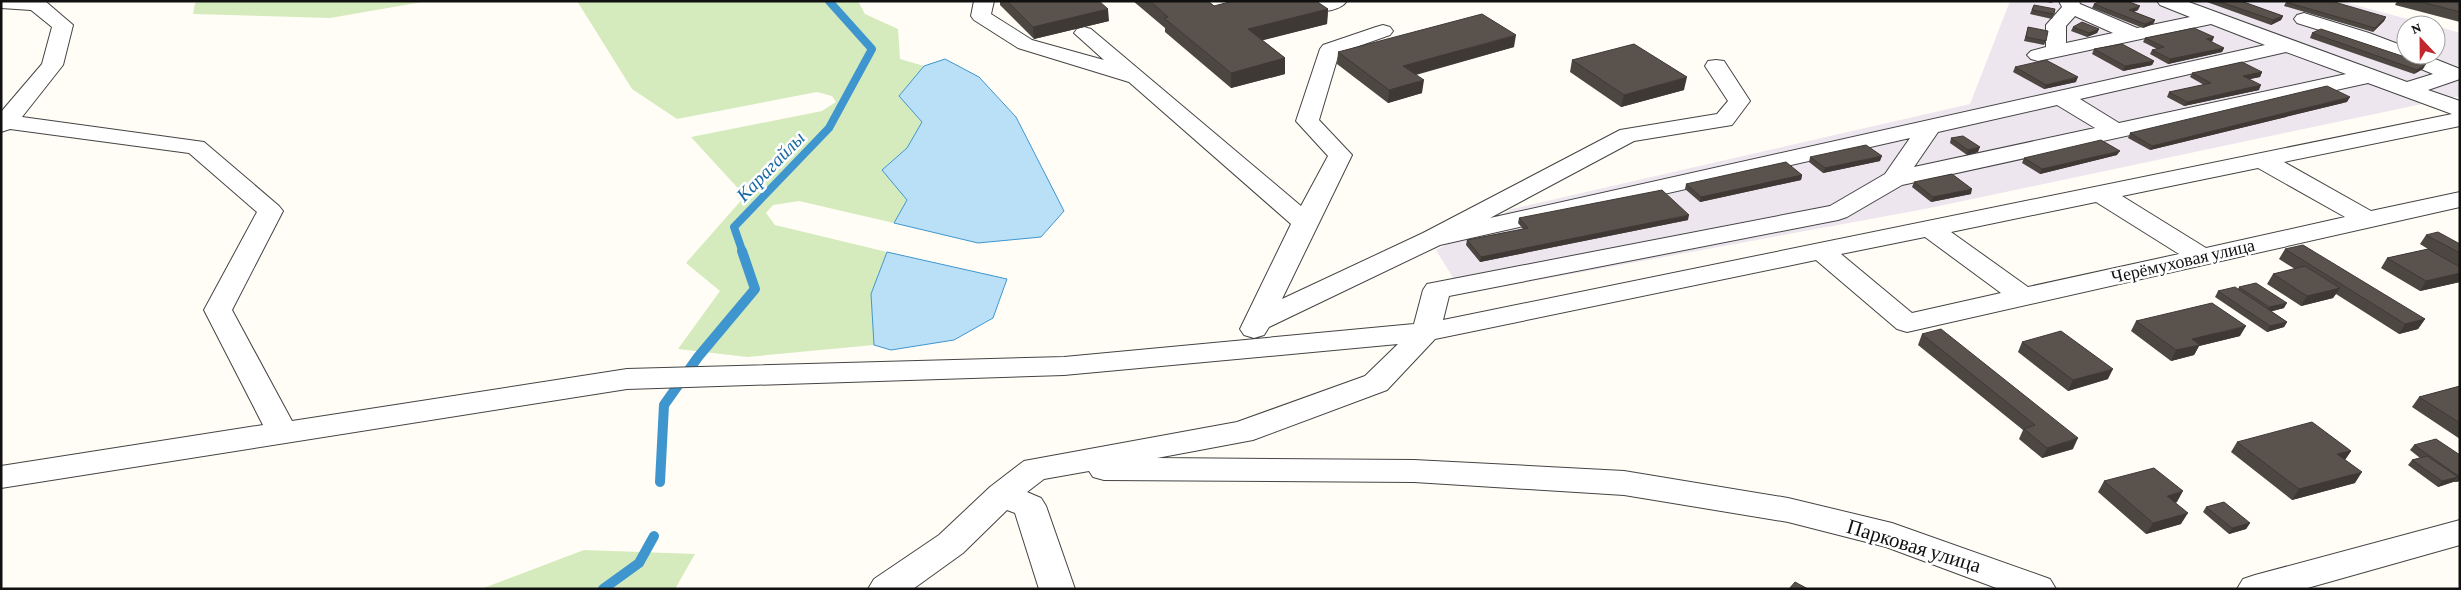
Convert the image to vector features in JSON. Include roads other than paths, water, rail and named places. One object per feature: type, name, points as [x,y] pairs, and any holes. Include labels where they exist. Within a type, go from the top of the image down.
[{"type":"street","points":[[984,1],[981,16],[1025,44],[1136,77]]},
{"type":"street","points":[[2167,1],[2460,109]]},
{"type":"street","points":[[1,2],[36,4],[63,25],[52,65],[3,124]]},
{"type":"street","points":[[2134,34],[2070,4],[2056,26],[2047,53],[2212,18]]},
{"type":"street","points":[[2304,19],[2362,37],[2453,74],[2406,90]]},
{"type":"street","points":[[1245,349],[1305,223],[1340,155],[1307,121],[1330,49],[1383,31]]},
{"type":"street","points":[[1084,33],[1305,223]]},
{"type":"street","points":[[1432,239],[2287,46]]},
{"type":"street","points":[[1257,322],[1432,239],[1628,136],[1724,120],[1739,101],[1716,66]]},
{"type":"street","points":[[886,589],[951,544],[1002,495],[1035,469],[1242,432],[1376,382],[1426,332],[1437,290],[1838,212],[1894,179],[2369,76]]},
{"type":"street","points":[[2060,97],[2115,131]]},
{"type":"street","points":[[1,477],[627,379],[1064,366],[1426,332],[2460,119]]},
{"type":"street","points":[[3,124],[196,147],[270,211],[218,310],[283,433]]},
{"type":"street","points":[[1894,179],[1930,126]]},
{"type":"street","points":[[2260,159],[2368,220]]},
{"type":"street","points":[[2099,193],[2202,257]]},
{"type":"street","name":"Черёмуховая улица","points":[[1820,250],[1907,323],[2460,199]]},
{"type":"street","points":[[1929,228],[2024,297]]},
{"type":"street","name":"Парковая улица","points":[[1035,469],[1414,470],[1624,483],[1788,510],[1892,536],[2038,589]]},
{"type":"street","points":[[1002,495],[1029,506],[1057,589]]},
{"type":"street","points":[[2256,589],[2460,532]]},
{"type":"water","points":[[945,59],[979,77],[1016,117],[1064,211],[1041,237],[978,243],[894,223],[907,200],[882,170],[907,148],[922,122],[899,96],[924,66]]},
{"type":"water","points":[[887,252],[1007,279],[993,318],[954,340],[891,350],[874,345],[871,294]]},
{"type":"waterway","name":"Карагайлы","points":[[743,253],[734,227],[829,128],[872,49],[829,1]]},
{"type":"waterway","name":"Карагайлы","points":[[660,482],[664,405],[698,357],[755,289],[742,251]]},
{"type":"waterway","name":"Карагайлы","points":[[603,589],[639,563],[654,536]]}]
